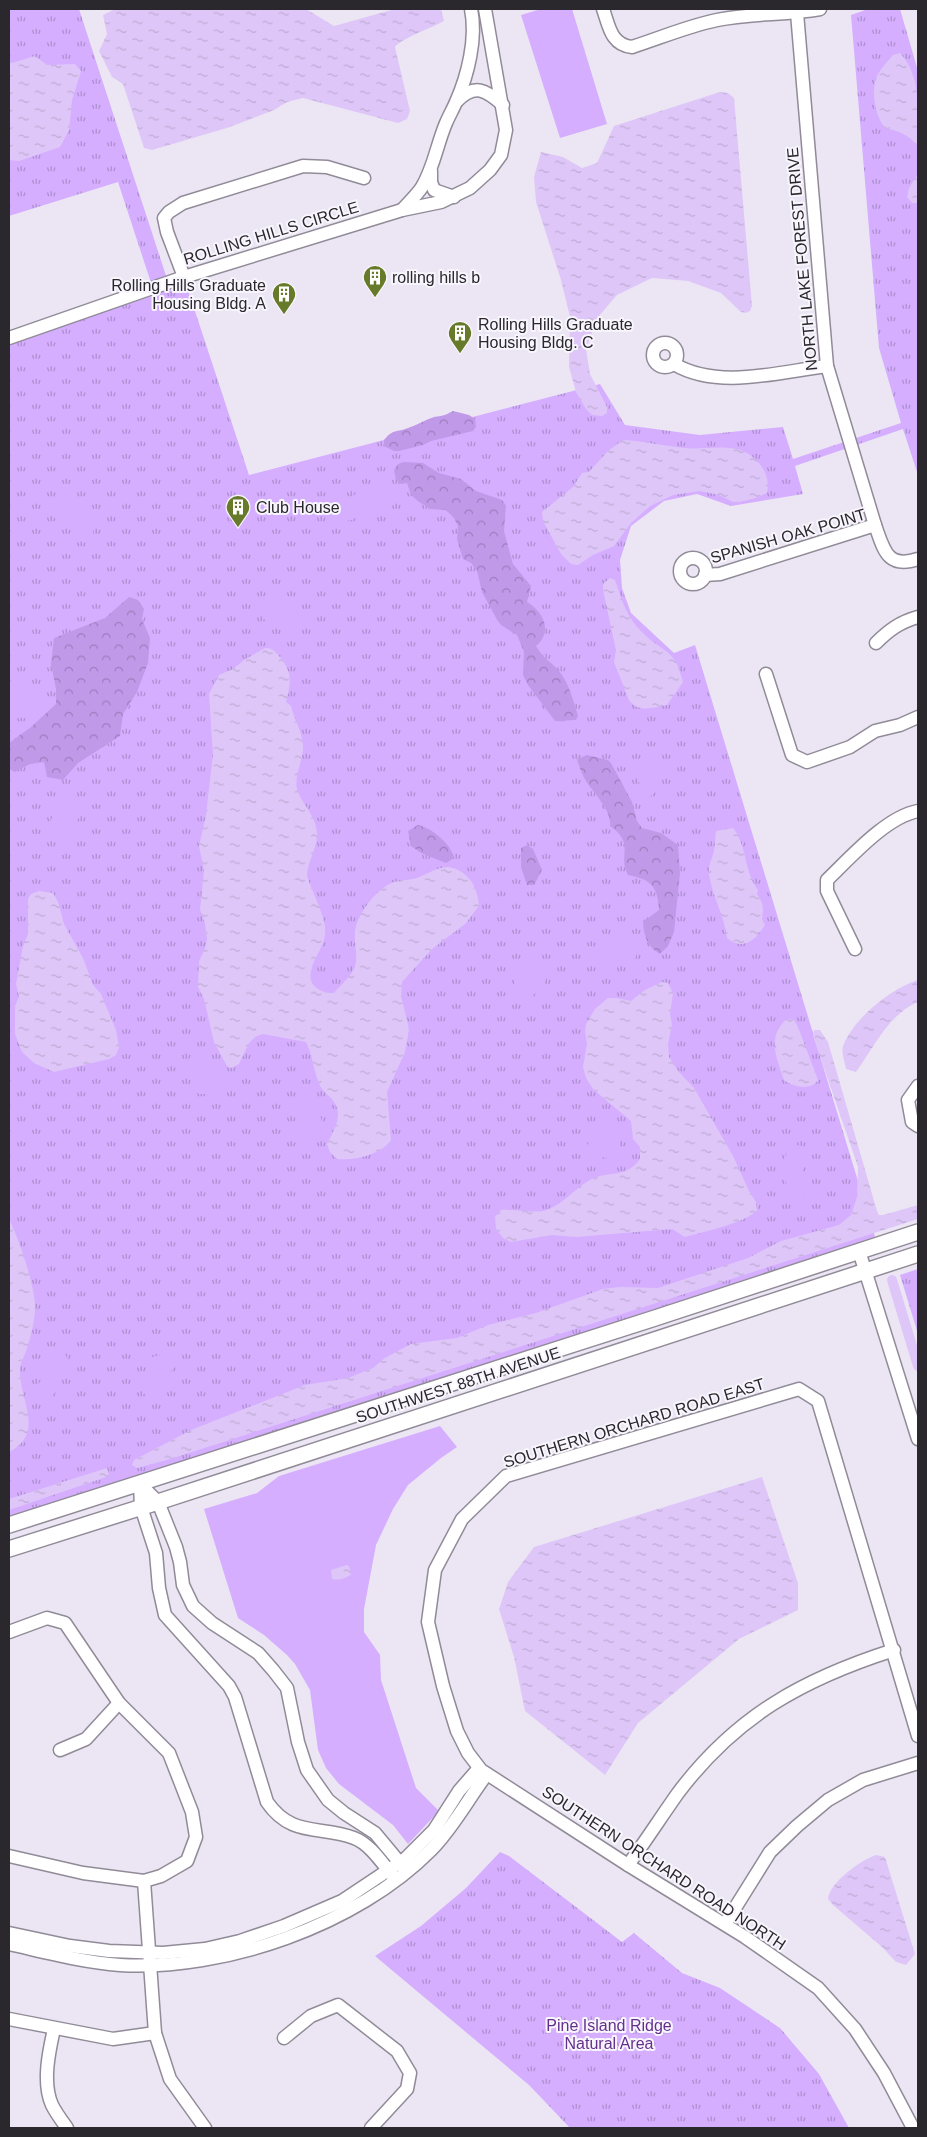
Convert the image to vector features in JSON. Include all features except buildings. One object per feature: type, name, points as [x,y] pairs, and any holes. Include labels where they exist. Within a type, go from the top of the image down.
[{"type":"main road","name":"SOUTHWEST 88TH AVENUE","points":[[9,1525],[918,1232]]},
{"type":"main road","name":"SOUTHWEST 88TH AVENUE","points":[[9,1549],[918,1254]]},
{"type":"street","points":[[402,210],[421,189],[431,171],[446,123],[457,101],[469,60],[472,34],[471,9]]},
{"type":"street","name":"ROLLING HILLS CIRCLE","points":[[9,338],[184,277],[402,210],[441,202],[470,188],[490,170],[502,155],[506,130],[503,105],[495,77],[485,9]]},
{"type":"street","points":[[603,9],[612,37],[622,46],[632,47],[715,20],[744,16],[797,13],[820,9]]},
{"type":"street","name":"NORTH LAKE FOREST DRIVE","points":[[797,13],[827,366],[875,525]]},
{"type":"street","points":[[457,101],[465,93],[474,90],[491,95],[503,105]]},
{"type":"street","points":[[184,277],[167,232],[164,218],[169,212],[183,203],[303,166],[328,167],[364,178]]},
{"type":"street","points":[[431,171],[431,182],[434,190],[454,197]]},
{"type":"street","points":[[674,364],[688,372],[730,378],[827,366]]},
{"type":"street","name":"SPANISH OAK POINT","points":[[705,575],[720,574],[875,525],[884,552],[894,561],[906,563],[918,559]]},
{"type":"street","points":[[876,643],[890,629],[904,621],[918,617]]},
{"type":"street","points":[[766,674],[792,756],[807,762],[850,747],[875,731],[918,717]]},
{"type":"street","points":[[855,948],[827,891],[827,880],[888,825],[908,813],[918,811]]},
{"type":"street","points":[[918,1086],[908,1100],[912,1122],[918,1126]]},
{"type":"street","points":[[860,1251],[918,1439]]},
{"type":"street","name":"SOUTHERN ORCHARD ROAD EAST","points":[[428,1622],[435,1570],[457,1528],[462,1520],[506,1476],[799,1389],[818,1401],[894,1650]]},
{"type":"street","points":[[140,1484],[158,1502],[176,1547],[183,1585],[193,1606],[212,1623],[258,1653],[273,1670],[287,1688],[298,1742],[307,1770],[328,1800],[375,1833],[403,1867]]},
{"type":"street","points":[[140,1484],[141,1507],[156,1554],[159,1588],[165,1615],[229,1686],[235,1697],[267,1802],[272,1810],[288,1823],[302,1828],[355,1838],[368,1847],[392,1875]]},
{"type":"street","points":[[9,1632],[47,1618],[65,1623],[118,1703],[168,1753],[192,1812],[196,1837],[188,1861],[161,1876],[144,1881],[83,1873],[9,1856]]},
{"type":"street","name":"SOUTHERN ORCHARD ROAD NORTH","points":[[428,1622],[443,1686],[457,1731],[468,1753],[483,1771],[628,1865],[725,1924],[810,1982],[824,1994],[855,2029],[884,2073],[914,2128]]},
{"type":"street","points":[[628,1865],[678,1793],[717,1748],[762,1710],[809,1682],[851,1664],[894,1650],[918,1736]]},
{"type":"street","points":[[60,1750],[86,1739],[118,1703]]},
{"type":"street","points":[[725,1924],[770,1852],[828,1800],[863,1780],[918,1763]]},
{"type":"street","points":[[9,1933],[70,1946],[148,1958],[198,1961],[246,1951],[282,1940],[351,1908],[403,1867],[431,1850],[447,1832],[483,1771]]},
{"type":"street","points":[[144,1881],[148,1958],[155,2033],[170,2080],[205,2128]]},
{"type":"street","points":[[9,1944],[84,1960],[121,1965],[148,1958]]},
{"type":"street","points":[[284,2038],[311,2016],[338,2005],[397,2051],[410,2073],[407,2089],[371,2128]]},
{"type":"street","points":[[9,2019],[112,2039],[155,2033]]},
{"type":"street","points":[[54,2029],[46,2060],[48,2081],[52,2104],[67,2128]]},
{"type":"green space","points":[[9,9],[79,9],[171,291],[188,290],[249,475],[600,384],[625,425],[700,435],[783,427],[793,459],[901,423],[879,348],[851,15],[868,9],[900,9],[918,71],[918,475],[903,429],[795,466],[803,494],[731,506],[697,494],[664,501],[631,526],[620,560],[622,588],[631,613],[674,653],[695,645],[875,1237],[9,1520],[9,344],[155,295],[118,182],[9,216]]},
{"type":"green space","points":[[541,9],[572,9],[607,124],[560,138],[521,15]]},
{"type":"green space","points":[[453,411],[469,415],[475,419],[476,427],[473,431],[399,451],[394,451],[384,446],[384,440],[393,432]]},
{"type":"green space","points":[[404,462],[423,463],[439,473],[461,479],[476,491],[502,500],[506,506],[504,531],[513,564],[531,586],[527,602],[538,611],[544,622],[544,635],[536,646],[565,680],[578,716],[576,720],[555,721],[528,685],[523,675],[524,652],[517,635],[501,625],[496,618],[482,592],[477,571],[471,563],[463,559],[457,539],[458,526],[454,518],[446,510],[431,509],[419,502],[411,495],[407,483],[401,484],[396,480],[394,470],[398,464]]},
{"type":"green space","points":[[370,490],[381,490],[389,494],[393,504],[390,514],[385,516],[370,509],[349,521],[341,520],[338,512],[343,503],[355,495]]},
{"type":"green space","points":[[63,502],[81,506],[89,511],[94,536],[87,543],[79,541],[73,528],[59,523],[53,516],[55,507]]},
{"type":"green space","points":[[129,597],[138,600],[144,609],[142,619],[150,638],[148,663],[137,692],[123,714],[120,736],[78,763],[63,780],[47,777],[44,762],[30,764],[15,772],[9,769],[9,743],[31,727],[56,704],[56,689],[51,664],[54,638],[105,618]]},
{"type":"green space","points":[[284,598],[292,604],[300,616],[297,629],[293,630],[276,621],[265,620],[255,610],[255,605],[261,600]]},
{"type":"green space","points":[[18,686],[30,689],[35,693],[39,698],[42,709],[35,718],[18,718],[9,724],[10,698],[14,689]]},
{"type":"green space","points":[[587,755],[608,760],[611,763],[632,802],[637,821],[642,828],[661,833],[678,845],[680,873],[674,932],[668,946],[660,954],[649,944],[643,925],[643,920],[659,910],[655,889],[642,879],[628,875],[624,862],[625,850],[622,839],[618,832],[610,826],[608,814],[602,802],[583,776],[577,759]]},
{"type":"green space","points":[[635,760],[640,763],[657,761],[663,766],[664,770],[660,784],[655,792],[648,797],[643,794],[638,779],[628,766],[630,762]]},
{"type":"green space","points":[[74,796],[80,799],[81,812],[70,839],[67,842],[61,843],[54,837],[50,824],[52,817],[61,805]]},
{"type":"green space","points":[[418,825],[429,829],[440,837],[449,847],[454,858],[446,863],[421,853],[411,846],[408,831]]},
{"type":"green space","points":[[527,845],[533,849],[542,870],[534,885],[527,885],[521,867],[521,848]]},
{"type":"green space","points":[[623,928],[628,929],[635,938],[637,954],[635,959],[625,965],[616,961],[601,966],[595,964],[597,954],[604,942]]},
{"type":"green space","points":[[529,951],[535,955],[546,980],[543,986],[528,1000],[522,1000],[514,983],[515,975],[521,965],[523,954]]},
{"type":"green space","points":[[194,1053],[200,1056],[207,1067],[227,1081],[227,1089],[222,1094],[199,1094],[192,1090],[188,1060]]},
{"type":"green space","points":[[297,1096],[302,1097],[317,1110],[322,1122],[321,1134],[313,1145],[299,1143],[294,1137],[296,1120],[291,1101]]},
{"type":"green space","points":[[609,1127],[619,1133],[621,1156],[614,1162],[600,1156],[588,1159],[584,1153],[587,1145],[597,1133]]},
{"type":"green space","points":[[799,1145],[807,1150],[802,1173],[808,1192],[805,1196],[795,1199],[788,1194],[787,1185],[780,1167],[788,1151]]},
{"type":"green space","points":[[918,1269],[918,1334],[900,1275]]},
{"type":"green space","points":[[58,1350],[63,1352],[67,1359],[63,1377],[55,1393],[49,1399],[45,1400],[36,1397],[34,1389],[42,1379],[49,1360]]},
{"type":"green space","points":[[172,1353],[179,1354],[181,1361],[169,1373],[165,1392],[155,1400],[147,1399],[142,1389],[146,1371],[152,1357]]},
{"type":"green space","points":[[440,1426],[457,1447],[408,1485],[393,1509],[376,1545],[364,1609],[364,1632],[380,1655],[381,1680],[416,1788],[439,1811],[408,1844],[393,1825],[339,1784],[326,1768],[318,1750],[310,1690],[295,1664],[287,1655],[264,1635],[238,1618],[204,1509],[257,1493],[279,1476]]},
{"type":"green space","name":"Pine Island Ridge Natural Area","points":[[500,1852],[509,1856],[622,1942],[634,1933],[682,1973],[720,1988],[780,2028],[819,2074],[849,2128],[570,2128],[529,2085],[375,1956],[421,1926],[466,1888]]},
{"type":"water","points":[[115,9],[306,9],[334,26],[395,9],[441,9],[444,21],[410,37],[395,47],[410,111],[407,119],[398,123],[303,98],[287,102],[274,110],[227,128],[152,150],[144,148],[123,84],[112,77],[99,51],[107,34],[103,15]]},
{"type":"water","points":[[900,53],[913,74],[916,85],[918,98],[918,147],[904,134],[885,128],[876,110],[874,87],[878,74],[893,55]]},
{"type":"water","points":[[35,56],[47,65],[75,64],[81,71],[72,100],[69,130],[60,147],[19,161],[9,160],[9,62],[12,63]]},
{"type":"water","points":[[720,92],[728,93],[734,98],[752,306],[750,311],[746,313],[741,312],[721,293],[688,281],[652,278],[617,295],[598,317],[586,349],[590,374],[607,407],[607,413],[602,416],[592,415],[576,392],[569,367],[570,317],[561,280],[536,202],[534,177],[541,152],[563,157],[582,168],[597,163],[614,126]]},
{"type":"water","points":[[918,174],[918,203],[912,203],[907,197],[909,188]]},
{"type":"water","points":[[623,440],[684,448],[726,448],[745,452],[754,458],[764,470],[768,483],[767,493],[735,503],[719,495],[700,491],[673,495],[650,506],[631,523],[614,546],[593,555],[578,565],[571,564],[561,554],[543,521],[542,512],[573,487],[582,473],[589,472],[608,451]]},
{"type":"water","points":[[610,578],[615,580],[625,608],[632,620],[650,639],[671,656],[679,670],[683,682],[667,705],[642,708],[637,707],[629,700],[614,662],[616,650],[603,590],[603,584]]},
{"type":"water","points":[[265,648],[271,649],[276,653],[284,662],[289,673],[290,683],[286,702],[291,706],[302,737],[303,747],[296,784],[302,800],[315,822],[317,835],[307,876],[322,915],[325,933],[311,971],[310,976],[313,985],[325,992],[334,993],[350,975],[356,962],[355,931],[357,924],[369,902],[381,889],[388,885],[394,882],[417,878],[441,868],[451,867],[462,872],[470,880],[476,890],[478,900],[479,906],[465,924],[432,949],[402,982],[401,996],[409,1029],[405,1052],[387,1092],[391,1140],[381,1150],[358,1158],[337,1159],[330,1152],[327,1144],[337,1121],[337,1110],[331,1098],[320,1085],[306,1042],[263,1034],[255,1037],[249,1043],[239,1064],[231,1068],[227,1066],[214,1042],[204,999],[198,987],[199,961],[205,949],[207,939],[205,923],[200,910],[204,870],[199,846],[206,815],[213,754],[209,694],[219,675],[233,669]]},
{"type":"water","points":[[733,828],[741,842],[750,875],[758,890],[757,894],[763,908],[762,919],[765,925],[754,939],[744,944],[733,942],[727,938],[709,874],[716,831]]},
{"type":"water","points":[[39,891],[53,893],[58,902],[64,924],[83,958],[93,985],[101,994],[116,1030],[119,1047],[116,1055],[109,1059],[54,1072],[34,1063],[22,1052],[15,1034],[15,1006],[19,997],[16,984],[23,946],[28,934],[28,899],[31,894]]},
{"type":"water","points":[[918,980],[918,1002],[908,1007],[890,1023],[856,1072],[846,1069],[843,1046],[855,1025],[885,997]]},
{"type":"water","points":[[662,982],[668,983],[673,993],[670,1014],[672,1025],[668,1044],[669,1057],[679,1072],[694,1088],[733,1156],[756,1202],[757,1210],[734,1223],[685,1237],[672,1229],[576,1237],[552,1235],[511,1242],[503,1238],[496,1228],[495,1217],[501,1210],[543,1211],[550,1209],[592,1179],[623,1172],[640,1159],[640,1147],[633,1139],[631,1121],[593,1089],[586,1078],[583,1067],[587,1044],[585,1032],[586,1024],[595,1009],[608,998],[631,1001],[645,990]]},
{"type":"water","points":[[787,1019],[794,1020],[798,1027],[818,1080],[811,1086],[797,1086],[784,1080],[776,1056],[775,1040],[781,1026]]},
{"type":"water","points":[[814,1030],[820,1030],[828,1042],[879,1215],[918,1205],[918,1219],[167,1460],[137,1468],[132,1465],[134,1460],[191,1430],[305,1385],[348,1378],[373,1368],[385,1358],[411,1344],[457,1338],[488,1325],[536,1313],[603,1289],[620,1287],[658,1288],[748,1258],[781,1241],[839,1225],[851,1215],[857,1197],[858,1167],[813,1036]]},
{"type":"water","points":[[9,1219],[22,1250],[30,1278],[35,1311],[31,1334],[20,1370],[28,1415],[28,1426],[26,1435],[20,1444],[9,1452]]},
{"type":"water","points":[[107,1468],[109,1476],[9,1510],[9,1499]]},
{"type":"water","points":[[762,1477],[798,1583],[798,1610],[739,1639],[638,1723],[605,1775],[525,1711],[514,1657],[499,1609],[508,1582],[534,1547]]},
{"type":"water","points":[[347,1565],[351,1574],[342,1579],[332,1579],[331,1570]]},
{"type":"water","points":[[876,1855],[885,1857],[915,1954],[906,1965],[896,1962],[828,1899],[834,1886],[847,1872]]},
{"type":"waterway","points":[[892,1280],[918,1366]]},
{"type":"place","name":"rolling hills b","points":[[375,298]]},
{"type":"place","name":"Rolling Hills Graduate Housing Bldg. A","points":[[284,315]]},
{"type":"place","name":"Rolling Hills Graduate Housing Bldg. C","points":[[460,354]]},
{"type":"place","name":"Club House","points":[[238,528]]}]
